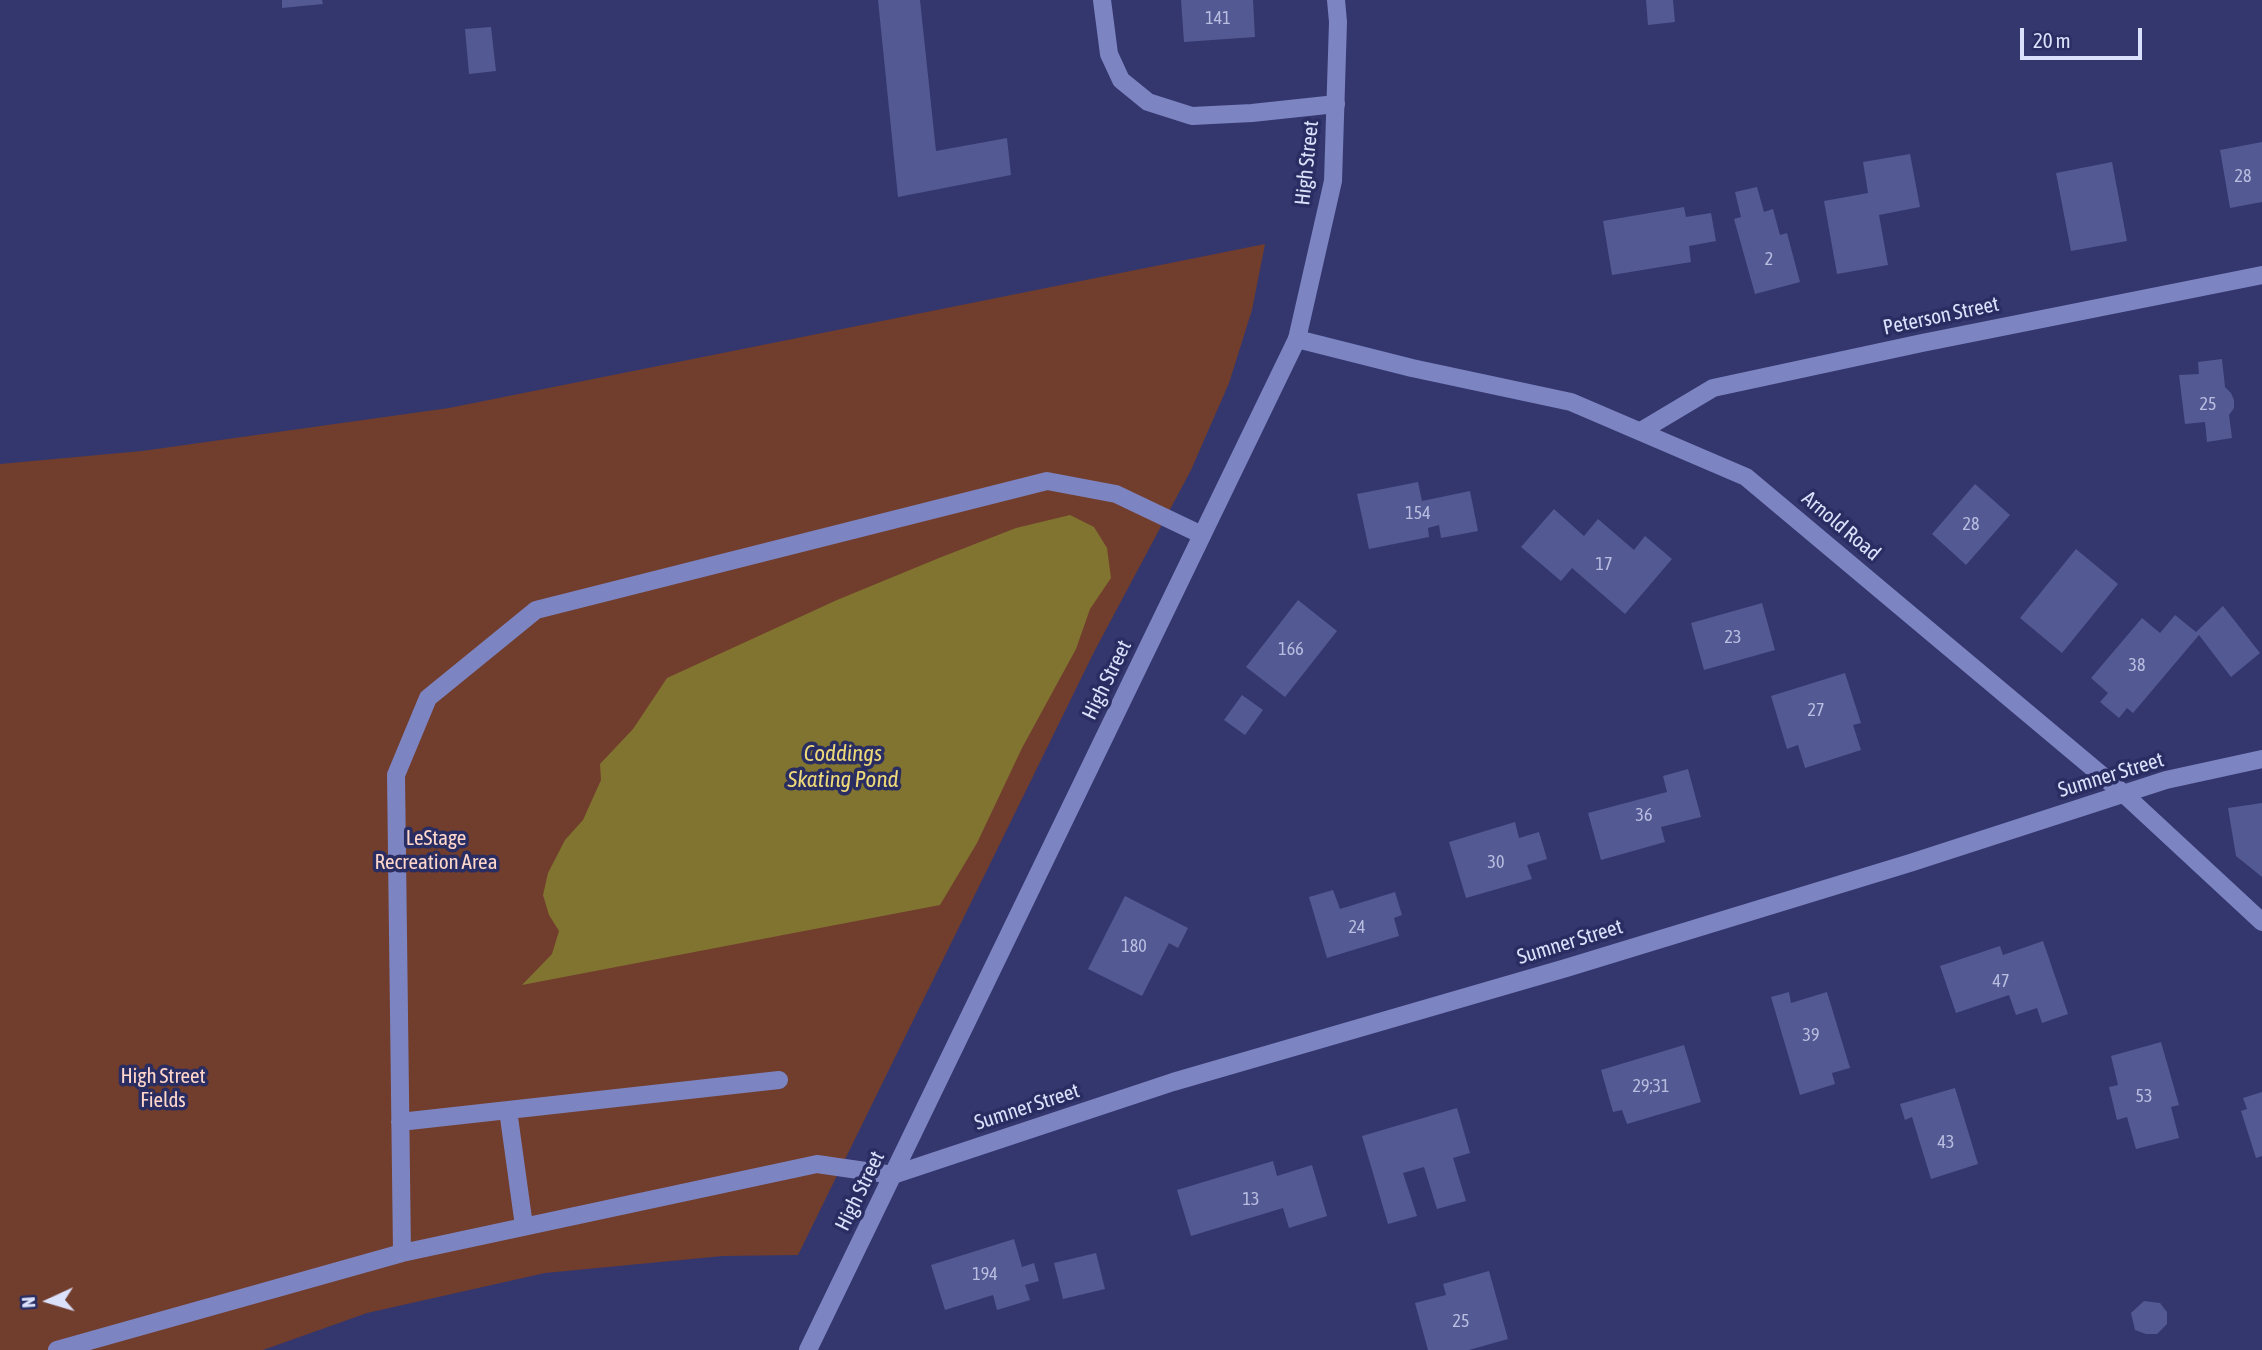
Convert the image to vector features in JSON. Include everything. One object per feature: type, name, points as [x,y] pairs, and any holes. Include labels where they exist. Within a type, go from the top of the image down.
[{"type":"street","points":[[1102,0],[1109,54],[1121,80],[1148,102],[1192,116],[1336,104]]},
{"type":"street","name":"High Street","points":[[808,1350],[1297,340],[1333,181],[1338,22],[1336,0]]},
{"type":"street","name":"Peterson Street","points":[[1641,431],[1713,388],[2262,275]]},
{"type":"street","name":"Arnold Road","points":[[1297,340],[1571,402],[1746,477],[2124,794],[2262,922]]},
{"type":"street","points":[[402,1253],[396,775],[428,698],[536,610],[1047,481],[1116,494],[1202,535]]},
{"type":"street","name":"Sumner Street","points":[[893,1175],[1172,1082],[1580,964],[1910,863],[2166,780],[2262,760]]},
{"type":"street","points":[[400,1122],[779,1080]]},
{"type":"street","points":[[508,1110],[524,1226]]},
{"type":"street","points":[[57,1350],[402,1253],[817,1164],[893,1175]]},
{"type":"green space","name":"LeStage Recreation Area","points":[[1265,244],[1252,310],[1229,383],[1191,470],[1094,652],[798,1255],[723,1256],[545,1273],[367,1313],[263,1350],[0,1350],[0,464],[142,451],[449,408]]},
{"type":"water","name":"Coddings Skating Pond","points":[[1070,515],[1094,527],[1107,548],[1111,578],[1090,609],[1076,649],[1022,748],[977,843],[940,905],[522,985],[552,954],[559,931],[549,915],[543,895],[548,873],[565,840],[583,820],[601,780],[600,764],[633,729],[667,678],[837,600],[939,558],[1016,528]]},
{"type":"building","points":[[282,0],[322,0],[323,4],[282,8]]},
{"type":"building","points":[[878,0],[920,0],[936,151],[1007,138],[1011,175],[898,197]]},
{"type":"building","points":[[1181,0],[1253,0],[1255,37],[1184,42]]},
{"type":"building","points":[[1646,0],[1673,0],[1675,22],[1648,25]]},
{"type":"building","points":[[491,27],[496,71],[469,74],[465,29]]},
{"type":"building","points":[[2262,142],[2262,202],[2230,208],[2220,150]]},
{"type":"building","points":[[1910,154],[1920,207],[1879,215],[1888,265],[1837,274],[1824,201],[1868,193],[1863,162]]},
{"type":"building","points":[[2112,162],[2127,241],[2071,251],[2056,173]]},
{"type":"building","points":[[1757,187],[1764,212],[1773,209],[1780,235],[1787,233],[1800,282],[1755,294],[1734,219],[1741,217],[1735,192]]},
{"type":"building","points":[[1684,207],[1686,217],[1711,213],[1716,241],[1689,246],[1691,262],[1612,275],[1603,221]]},
{"type":"building","points":[[2222,359],[2225,387],[2234,400],[2234,408],[2229,415],[2232,438],[2207,442],[2205,422],[2185,424],[2179,375],[2199,374],[2198,362]]},
{"type":"building","points":[[1418,482],[1422,501],[1470,491],[1478,531],[1441,538],[1439,525],[1428,528],[1429,537],[1369,549],[1357,494]]},
{"type":"building","points":[[1975,484],[2010,515],[1966,565],[1932,534]]},
{"type":"building","points":[[1554,509],[1584,536],[1598,519],[1634,550],[1645,536],[1672,559],[1625,614],[1572,568],[1561,581],[1521,547]]},
{"type":"building","points":[[2076,549],[2118,584],[2062,653],[2020,618]]},
{"type":"building","points":[[1298,600],[1337,631],[1285,697],[1246,667]]},
{"type":"building","points":[[1762,603],[1775,650],[1704,670],[1691,623]]},
{"type":"building","points":[[2223,606],[2260,653],[2231,677],[2199,635],[2133,713],[2127,708],[2119,718],[2100,702],[2108,693],[2091,678],[2142,618],[2160,633],[2175,615],[2196,632]]},
{"type":"building","points":[[1845,673],[1861,723],[1853,725],[1861,750],[1805,768],[1798,745],[1787,749],[1771,696]]},
{"type":"building","points":[[1242,695],[1263,710],[1245,735],[1224,720]]},
{"type":"building","points":[[1688,769],[1701,817],[1661,827],[1665,842],[1601,860],[1588,813],[1667,792],[1663,776]]},
{"type":"building","points":[[2262,803],[2262,877],[2236,856],[2228,808]]},
{"type":"building","points":[[1515,822],[1519,838],[1539,832],[1547,859],[1527,865],[1532,879],[1466,898],[1449,842]]},
{"type":"building","points":[[1333,890],[1340,909],[1395,892],[1402,915],[1394,918],[1399,936],[1327,958],[1309,897]]},
{"type":"building","points":[[1125,896],[1188,928],[1178,948],[1169,943],[1142,996],[1088,969]]},
{"type":"building","points":[[2043,941],[2068,1014],[2042,1023],[2037,1008],[2016,1015],[2009,995],[1956,1013],[1940,966],[2000,946],[2003,955]]},
{"type":"building","points":[[1789,992],[1791,1003],[1827,992],[1850,1068],[1832,1073],[1835,1084],[1800,1095],[1771,997]]},
{"type":"building","points":[[2161,1042],[2179,1105],[2171,1107],[2179,1138],[2136,1149],[2127,1117],[2117,1120],[2109,1087],[2118,1085],[2111,1056]]},
{"type":"building","points":[[1684,1045],[1701,1102],[1627,1124],[1622,1110],[1613,1112],[1601,1070]]},
{"type":"building","points":[[1955,1088],[1978,1164],[1931,1179],[1912,1117],[1905,1120],[1900,1104]]},
{"type":"building","points":[[2262,1092],[2262,1156],[2256,1158],[2241,1111],[2247,1109],[2243,1098]]},
{"type":"building","points":[[1457,1108],[1470,1153],[1453,1158],[1466,1201],[1437,1209],[1424,1167],[1403,1173],[1417,1216],[1388,1224],[1362,1136]]},
{"type":"building","points":[[1273,1161],[1277,1176],[1312,1165],[1327,1216],[1289,1228],[1283,1208],[1191,1236],[1177,1190]]},
{"type":"building","points":[[1014,1239],[1022,1267],[1034,1263],[1039,1281],[1025,1285],[1030,1300],[997,1310],[993,1295],[945,1310],[931,1265]]},
{"type":"building","points":[[1096,1253],[1105,1289],[1063,1299],[1054,1263]]},
{"type":"building","points":[[1489,1271],[1508,1339],[1469,1350],[1428,1350],[1415,1303],[1446,1295],[1443,1284]]},
{"type":"building","points":[[2144,1301],[2160,1303],[2167,1312],[2167,1324],[2157,1334],[2135,1330],[2131,1313]]},
{"type":"park label","name":"High Street Fields","points":[[163,1088]]}]
